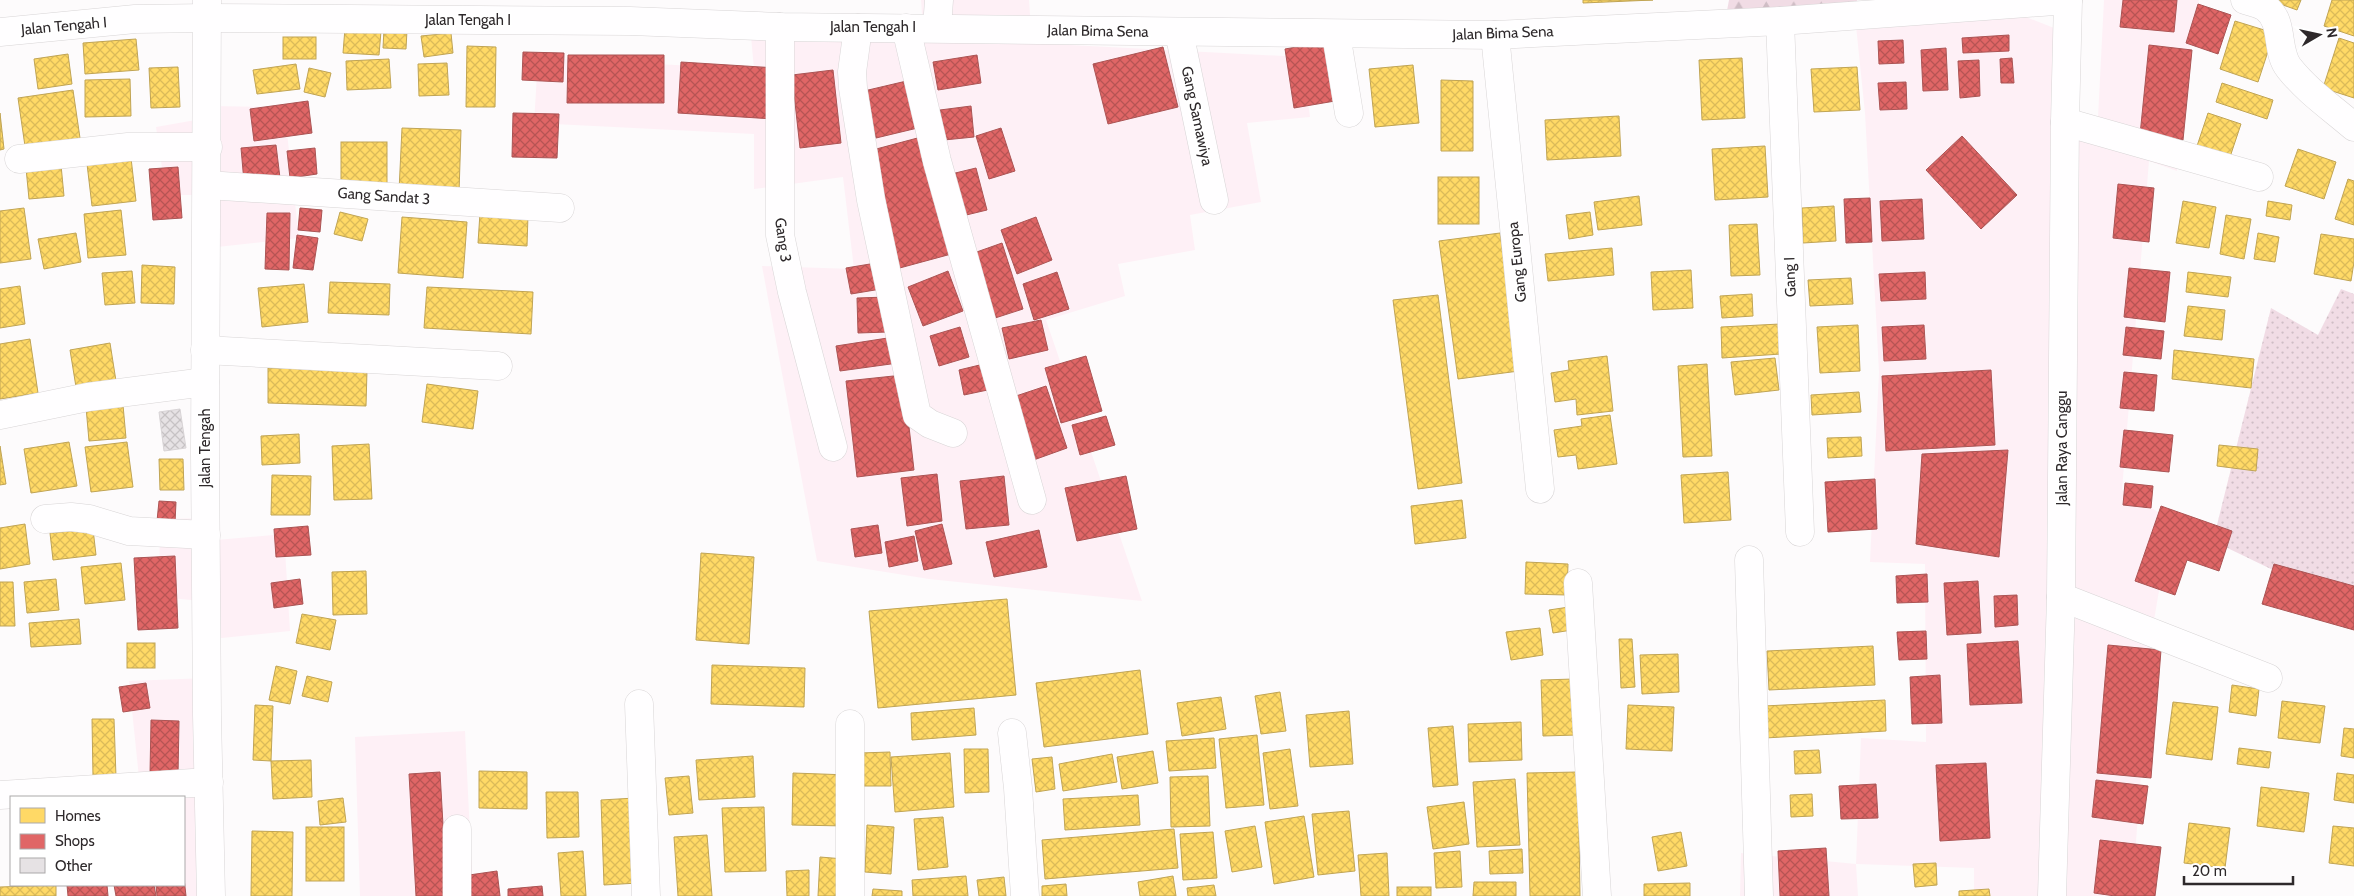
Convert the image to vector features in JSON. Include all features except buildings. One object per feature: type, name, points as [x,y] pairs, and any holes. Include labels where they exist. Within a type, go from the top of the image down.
[{"type":"street","points":[[937,28],[939,0]]},
{"type":"street","name":"Jalan Bima Sena","points":[[937,28],[1495,35],[1741,12],[1780,21],[2068,0]]},
{"type":"street","name":"Jalan Raya Canggu","points":[[2052,896],[2062,597],[2064,122],[2068,0]]},
{"type":"street","points":[[2245,0],[2266,8],[2276,20],[2281,52],[2287,66],[2303,84],[2354,127]]},
{"type":"street","name":"Jalan Tengah I","points":[[0,32],[135,19],[207,9],[780,26],[937,28]]},
{"type":"street","name":"Jalan Tengah","points":[[207,9],[208,185],[205,382],[211,896]]},
{"type":"street","name":"Gang I","points":[[1780,21],[1800,532]]},
{"type":"street","name":"Gang 3","points":[[780,26],[780,235],[792,292],[833,447]]},
{"type":"street","points":[[858,28],[852,72],[853,88],[871,200],[917,415],[930,424],[953,433]]},
{"type":"street","points":[[906,28],[937,161],[1032,500]]},
{"type":"street","name":"Gang Samawiya","points":[[1179,32],[1214,200]]},
{"type":"street","points":[[1336,34],[1349,112]]},
{"type":"street","name":"Gang Europa","points":[[1495,35],[1540,489]]},
{"type":"street","points":[[2064,122],[2259,177]]},
{"type":"street","points":[[19,159],[128,147],[208,147]]},
{"type":"street","name":"Gang Sandat 3","points":[[208,185],[560,208]]},
{"type":"street","points":[[205,350],[498,366]]},
{"type":"street","points":[[0,415],[88,397],[205,382]]},
{"type":"street","points":[[46,519],[71,516],[89,518],[129,531],[206,535]]},
{"type":"street","points":[[1749,560],[1759,896]]},
{"type":"street","points":[[1578,583],[1597,896]]},
{"type":"street","points":[[2062,597],[2268,678]]},
{"type":"street","points":[[639,704],[646,896]]},
{"type":"street","points":[[850,724],[850,896]]},
{"type":"street","points":[[1012,732],[1018,788],[1025,896]]},
{"type":"street","points":[[0,795],[209,782]]},
{"type":"street","points":[[457,829],[457,896]]},
{"type":"shaded area","points":[[921,0],[1029,0],[1032,43],[1302,57],[1310,117],[1247,123],[1261,202],[1190,215],[1195,250],[1118,264],[1125,296],[1046,320],[1142,601],[929,579],[817,561],[762,266],[854,269],[843,177],[754,189],[754,134],[534,123],[538,58],[754,69],[750,26],[924,43]]},
{"type":"shaded area","points":[[2026,0],[2026,17],[2059,30],[2052,118],[2097,137],[2104,0],[2199,0],[2188,59],[2177,171],[2149,161],[2122,490],[2171,520],[2151,638],[2132,896],[1974,896],[1974,868],[1856,864],[1861,738],[1926,742],[1925,564],[1870,562],[1879,372],[1865,113],[1855,16]]},
{"type":"shaded area","points":[[207,106],[284,107],[299,238],[208,248],[208,195],[166,195],[156,127],[207,118]]},
{"type":"shaded area","points":[[216,518],[216,540],[284,534],[290,631],[212,639],[213,602],[159,597],[160,519]]},
{"type":"shaded area","points":[[207,678],[215,896],[151,896],[150,886],[185,886],[185,796],[141,796],[129,681]]},
{"type":"shaded area","points":[[465,731],[473,896],[360,896],[355,737]]},
{"type":"shaded area","points":[[1741,853],[1856,864],[1858,896],[1740,896]]},
{"type":"green space","points":[[1729,0],[1857,0],[1855,16],[1725,21]]},
{"type":"green space","points":[[2341,289],[2354,294],[2354,609],[2213,541],[2271,308],[2318,335]]}]
